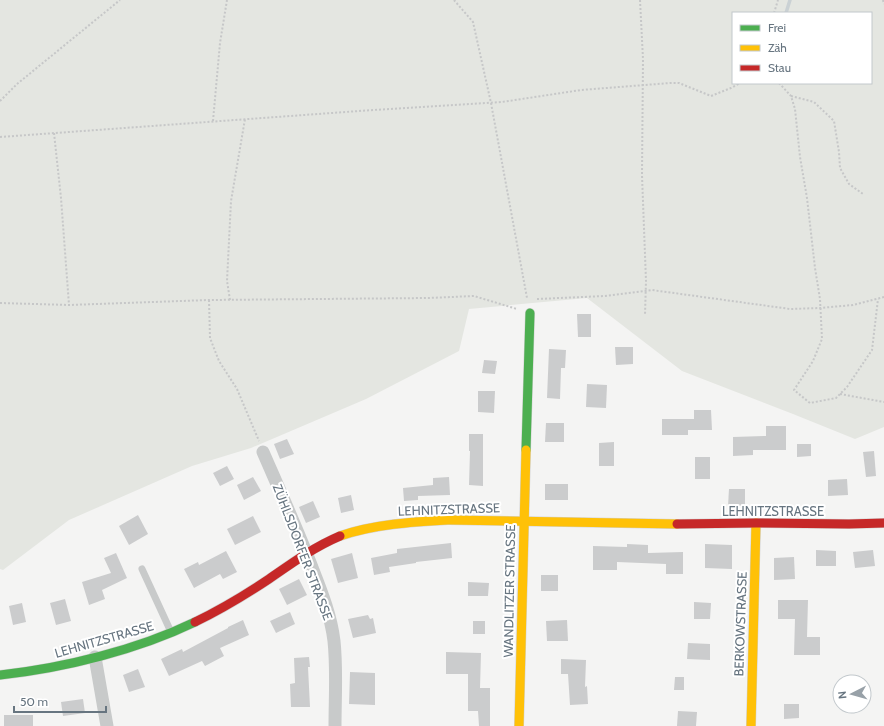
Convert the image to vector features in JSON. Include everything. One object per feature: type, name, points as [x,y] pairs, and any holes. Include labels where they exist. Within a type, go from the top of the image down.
[{"type":"street","name":"WANDLITZER STRASSE","points":[[519,726],[530,314]]},
{"type":"street","name":"ZÜHLSDORFER STRASSE","points":[[263,452],[306,553],[325,603],[330,621],[334,640],[335,660],[335,726]]},
{"type":"street","name":"LEHNITZSTRASSE","points":[[0,675],[38,670],[96,658],[132,647],[203,618],[269,579],[306,553],[334,538],[347,533],[393,524],[460,520],[695,524],[884,523]]},
{"type":"street","name":"BERKOWSTRASSE","points":[[750,726],[756,523]]},
{"type":"street","points":[[96,658],[108,726]]},
{"type":"lane","points":[[142,569],[171,632]]},
{"type":"path","points":[[0,101],[17,84],[120,0]]},
{"type":"path","points":[[213,121],[220,43],[227,0]]},
{"type":"path","points":[[0,304],[428,298],[474,296],[530,314],[491,103],[473,22],[454,0]]},
{"type":"path","points":[[640,0],[643,59],[642,175],[646,290],[645,315]]},
{"type":"path","points":[[774,12],[778,0]]},
{"type":"path","points":[[883,0],[884,4]]},
{"type":"path","points":[[0,137],[213,121],[491,103],[581,90],[643,85],[679,84],[710,96],[738,84]]},
{"type":"path","points":[[779,84],[790,96],[795,110],[800,157],[807,198],[814,268],[820,299],[822,338],[813,361],[794,390],[810,403],[836,398],[848,387],[872,350],[878,299]]},
{"type":"path","points":[[790,96],[814,102],[834,121],[840,168],[849,184],[863,194]]},
{"type":"path","points":[[230,300],[227,282],[232,201],[245,119]]},
{"type":"path","points":[[54,133],[61,198],[69,304]]},
{"type":"path","points":[[536,299],[605,296],[652,290],[790,308],[820,308],[853,305],[884,297]]},
{"type":"path","points":[[209,300],[210,338],[219,361],[237,389],[263,452]]},
{"type":"path","points":[[840,394],[884,402]]},
{"type":"shaded area","points":[[0,0],[884,0],[884,427],[855,439],[682,371],[587,298],[469,309],[459,351],[366,399],[251,448],[192,466],[69,520],[3,570],[0,569]]},
{"type":"building","points":[[577,314],[591,314],[591,337],[578,337]]},
{"type":"building","points":[[615,347],[633,347],[633,364],[616,365]]},
{"type":"building","points":[[549,349],[566,350],[565,368],[561,368],[560,399],[547,398]]},
{"type":"building","points":[[484,360],[497,361],[495,374],[482,373]]},
{"type":"building","points":[[587,384],[607,385],[606,408],[586,407]]},
{"type":"building","points":[[478,391],[495,391],[494,413],[478,412]]},
{"type":"building","points":[[694,410],[711,410],[712,430],[688,430],[688,435],[662,435],[662,419],[694,419]]},
{"type":"building","points":[[546,423],[564,423],[564,442],[545,442]]},
{"type":"building","points":[[766,426],[786,426],[786,450],[753,450],[753,455],[733,456],[733,437],[766,436]]},
{"type":"building","points":[[469,434],[483,434],[483,486],[469,485]]},
{"type":"building","points":[[287,439],[294,454],[280,459],[274,444]]},
{"type":"building","points":[[614,442],[614,466],[599,466],[599,443]]},
{"type":"building","points":[[797,444],[811,444],[811,456],[797,457]]},
{"type":"building","points":[[874,451],[876,476],[866,477],[863,452]]},
{"type":"building","points":[[695,457],[710,457],[710,479],[695,479]]},
{"type":"building","points":[[227,466],[234,479],[220,486],[213,473]]},
{"type":"building","points":[[253,477],[261,491],[244,500],[237,485]]},
{"type":"building","points":[[449,477],[450,495],[418,496],[418,500],[404,501],[403,488],[433,485],[433,478]]},
{"type":"building","points":[[847,479],[848,495],[828,496],[828,480]]},
{"type":"building","points":[[545,484],[568,484],[568,500],[545,500]]},
{"type":"building","points":[[729,489],[745,489],[745,506],[728,506]]},
{"type":"building","points":[[351,495],[354,510],[341,513],[338,498]]},
{"type":"building","points":[[313,501],[320,517],[306,523],[299,507]]},
{"type":"building","points":[[138,515],[148,534],[129,545],[119,526]]},
{"type":"building","points":[[253,516],[261,532],[235,545],[227,529]]},
{"type":"building","points":[[451,543],[452,558],[389,567],[390,572],[374,575],[371,558],[397,553],[397,549]]},
{"type":"building","points":[[627,544],[648,545],[648,553],[683,552],[683,574],[666,574],[666,564],[617,562],[617,570],[593,570],[593,546],[627,547]]},
{"type":"building","points":[[705,544],[732,545],[732,569],[705,568]]},
{"type":"building","points":[[816,550],[836,551],[836,566],[816,566]]},
{"type":"building","points":[[873,550],[875,566],[855,568],[853,552]]},
{"type":"building","points":[[226,551],[237,572],[223,579],[220,574],[194,588],[184,569],[198,562],[199,565]]},
{"type":"building","points":[[116,553],[127,578],[102,590],[105,599],[89,605],[82,582],[111,573],[104,558]]},
{"type":"building","points":[[352,553],[358,578],[338,583],[331,559]]},
{"type":"building","points":[[794,557],[795,579],[774,580],[774,558]]},
{"type":"building","points":[[541,575],[558,575],[558,591],[541,591]]},
{"type":"building","points":[[299,579],[307,595],[287,605],[279,589]]},
{"type":"building","points":[[468,582],[489,583],[488,596],[468,596]]},
{"type":"building","points":[[65,599],[71,621],[56,625],[50,603]]},
{"type":"building","points":[[778,600],[808,600],[807,637],[820,637],[820,655],[794,655],[795,619],[778,619]]},
{"type":"building","points":[[694,602],[711,603],[710,619],[694,619]]},
{"type":"building","points":[[22,603],[26,622],[13,625],[9,606]]},
{"type":"building","points":[[290,612],[295,624],[276,633],[270,621]]},
{"type":"building","points":[[368,615],[370,619],[373,618],[376,633],[353,638],[348,619]]},
{"type":"building","points":[[243,620],[249,635],[220,648],[224,656],[205,666],[202,661],[169,676],[161,659],[182,649],[183,652]]},
{"type":"building","points":[[567,620],[568,641],[547,641],[546,621]]},
{"type":"building","points":[[473,621],[485,621],[485,634],[473,634]]},
{"type":"building","points":[[688,643],[710,644],[710,660],[687,659]]},
{"type":"building","points":[[446,652],[481,653],[480,688],[490,688],[490,726],[479,726],[478,711],[468,711],[468,674],[446,674]]},
{"type":"building","points":[[309,657],[310,707],[291,707],[290,684],[295,683],[294,658]]},
{"type":"building","points":[[561,659],[586,660],[585,687],[587,686],[588,704],[570,705],[568,674],[561,674]]},
{"type":"building","points":[[138,669],[145,687],[129,692],[123,675]]},
{"type":"building","points":[[350,672],[375,673],[375,705],[349,704]]},
{"type":"building","points":[[675,677],[684,677],[684,690],[674,690]]},
{"type":"building","points":[[83,699],[85,713],[63,716],[61,702]]},
{"type":"building","points":[[784,704],[799,704],[799,718],[784,719]]},
{"type":"building","points":[[678,711],[697,712],[696,726],[677,726]]},
{"type":"building","points":[[4,715],[33,715],[33,726],[4,726]]},
{"type":"waterway","points":[[786,12],[790,0]]},
{"type":"traffic: fast","points":[[526,450],[530,313]]},
{"type":"traffic: fast","points":[[0,675],[75,663],[149,641],[195,622]]},
{"type":"traffic: slow","points":[[519,726],[526,450]]},
{"type":"traffic: slow","points":[[340,536],[380,526],[449,520],[677,524]]},
{"type":"traffic: slow","points":[[751,726],[756,523]]},
{"type":"traffic: jam","points":[[677,524],[884,523]]},
{"type":"traffic: jam","points":[[195,622],[260,585],[312,550],[340,536]]}]
